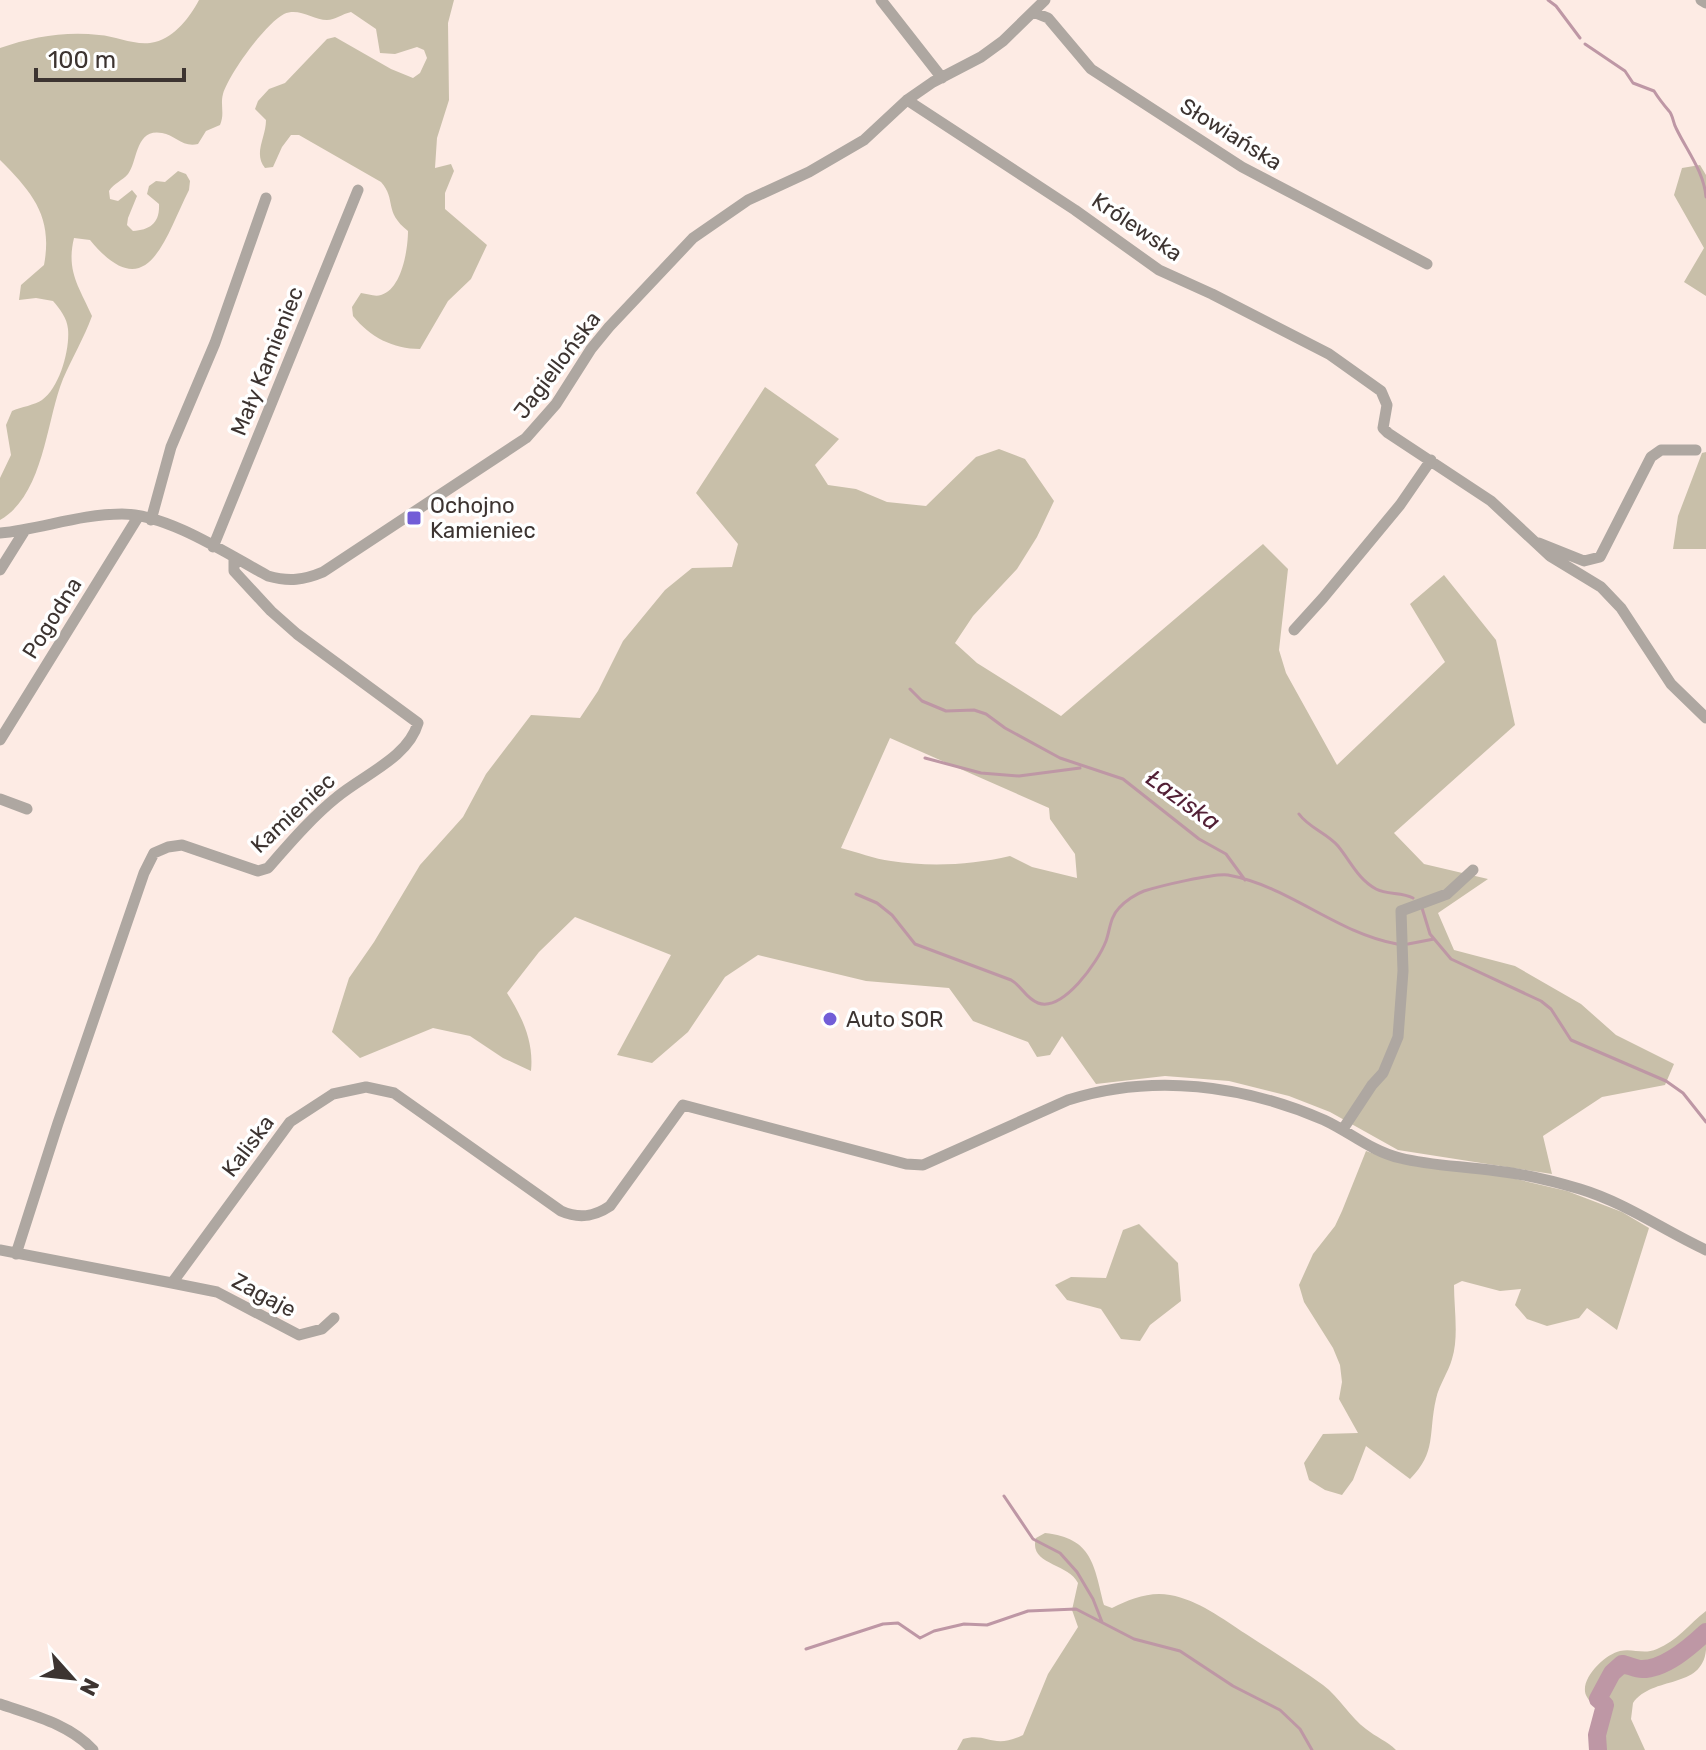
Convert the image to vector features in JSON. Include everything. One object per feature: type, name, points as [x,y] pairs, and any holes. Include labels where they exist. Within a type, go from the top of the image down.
[{"type":"street","points":[[881,0],[942,78]]},
{"type":"street","name":"Jagiellońska","points":[[0,533],[81,518],[124,514],[151,520],[213,547],[268,576],[283,580],[306,579],[323,572],[526,438],[542,423],[609,327],[693,238],[748,200],[809,172],[864,140],[907,100],[1003,41],[1045,0]]},
{"type":"street","points":[[1701,0],[1706,3]]},
{"type":"street","name":"Słowiańska","points":[[1033,12],[1048,18],[1091,69],[1242,167],[1427,264]]},
{"type":"street","name":"Królewska","points":[[907,100],[1075,210],[1159,270],[1329,354],[1381,391],[1387,405],[1383,428],[1431,460]]},
{"type":"street","name":"Mały Kamieniec","points":[[213,547],[358,190]]},
{"type":"street","points":[[151,520],[171,447],[215,343],[266,198]]},
{"type":"street","points":[[1535,543],[1584,561],[1600,557],[1651,457],[1661,450],[1696,450]]},
{"type":"street","points":[[1294,630],[1400,505],[1431,460],[1491,501],[1550,556],[1601,587],[1621,608],[1671,684],[1706,718]]},
{"type":"street","name":"Pogodna","points":[[0,740],[138,517]]},
{"type":"street","points":[[0,570],[25,530]]},
{"type":"street","name":"Kamieniec","points":[[16,1254],[144,873],[154,853],[182,845],[258,871],[268,868],[336,797],[397,753],[414,736],[418,723],[297,634],[271,611],[234,571],[234,558]]},
{"type":"street","points":[[0,799],[27,809]]},
{"type":"street","points":[[1473,870],[1447,894],[1401,911],[1403,971],[1398,1037],[1383,1073],[1343,1129],[1380,1152],[1400,1158],[1500,1171],[1579,1188],[1637,1211],[1706,1250]]},
{"type":"street","name":"Kaliska","points":[[172,1283],[290,1122],[333,1094],[366,1087],[394,1093],[561,1211],[580,1216],[595,1215],[605,1210],[683,1105],[917,1165],[934,1162],[1068,1100],[1126,1087],[1165,1083],[1227,1090],[1295,1107],[1343,1129]]},
{"type":"street","points":[[0,1250],[172,1283]]},
{"type":"street","name":"Zagaje","points":[[172,1283],[217,1292],[299,1335],[322,1329],[334,1318]]},
{"type":"street","points":[[0,1704],[55,1723],[85,1741],[93,1750]]},
{"type":"shaded area","points":[[199,0],[454,0],[448,23],[449,100],[437,138],[435,168],[451,164],[454,171],[445,193],[445,209],[487,245],[471,279],[448,301],[420,349],[401,347],[383,340],[353,316],[352,307],[361,293],[381,295],[394,285],[405,258],[408,231],[395,217],[386,188],[381,182],[299,135],[291,135],[273,167],[265,168],[260,151],[266,120],[255,109],[269,89],[285,83],[327,39],[335,37],[413,78],[420,73],[427,58],[424,50],[417,47],[395,54],[380,53],[376,29],[351,12],[327,20],[295,12],[284,14],[258,38],[232,74],[223,94],[220,125],[206,131],[198,144],[193,145],[167,134],[147,135],[128,174],[109,191],[110,199],[118,201],[132,190],[137,196],[127,225],[133,231],[139,230],[149,227],[158,216],[159,204],[147,194],[149,186],[156,181],[165,182],[178,171],[186,174],[190,181],[189,190],[172,227],[152,259],[140,267],[127,268],[110,260],[90,240],[74,238],[73,270],[92,316],[63,379],[35,475],[15,508],[0,520],[0,478],[11,455],[6,425],[12,411],[39,402],[54,386],[65,357],[68,329],[61,310],[53,301],[36,298],[19,300],[21,285],[44,265],[46,233],[31,195],[0,160],[0,48],[61,34],[155,42],[181,26]]},
{"type":"shaded area","points":[[1700,165],[1706,175],[1706,296],[1684,282],[1704,248],[1674,195],[1682,168]]},
{"type":"shaded area","points":[[765,387],[839,439],[815,465],[828,485],[856,489],[887,502],[926,506],[976,457],[999,449],[1025,459],[1054,501],[1017,569],[973,616],[955,643],[977,663],[1061,716],[1263,544],[1288,569],[1279,650],[1286,673],[1337,765],[1445,662],[1410,604],[1444,575],[1496,640],[1515,725],[1394,833],[1424,864],[1488,879],[1438,913],[1454,950],[1515,966],[1581,1004],[1616,1035],[1674,1064],[1665,1085],[1602,1097],[1543,1136],[1552,1174],[1398,1150],[1330,1112],[1289,1096],[1229,1081],[1165,1076],[1096,1084],[1062,1036],[1050,1055],[1037,1057],[1028,1042],[973,1021],[949,988],[866,981],[758,955],[725,977],[688,1032],[652,1063],[617,1055],[671,955],[575,917],[539,952],[507,993],[526,1030],[531,1050],[531,1071],[503,1058],[470,1036],[433,1028],[360,1058],[332,1032],[349,978],[420,865],[463,817],[486,774],[531,715],[580,718],[598,691],[623,641],[665,590],[692,568],[732,567],[738,544],[696,493]],"holes":[[[890,738],[1049,808],[1050,819],[1075,854],[1077,878],[1032,867],[1010,856],[966,863],[920,864],[885,860],[841,848]]]},
{"type":"shaded area","points":[[1706,452],[1706,549],[1673,549],[1678,516],[1702,453]]},
{"type":"shaded area","points":[[1366,1151],[1400,1163],[1499,1175],[1567,1191],[1622,1212],[1649,1228],[1617,1330],[1587,1308],[1579,1318],[1547,1326],[1527,1319],[1515,1305],[1521,1289],[1500,1291],[1462,1281],[1454,1285],[1454,1350],[1437,1394],[1430,1442],[1424,1460],[1410,1479],[1366,1446],[1353,1480],[1342,1495],[1325,1490],[1309,1480],[1304,1463],[1323,1434],[1358,1433],[1339,1399],[1342,1382],[1340,1365],[1304,1302],[1299,1285],[1313,1254],[1335,1226]]},
{"type":"shaded area","points":[[1139,1224],[1178,1263],[1181,1301],[1150,1325],[1140,1341],[1121,1339],[1101,1309],[1067,1300],[1055,1285],[1071,1277],[1106,1278],[1123,1230]]},
{"type":"shaded area","points":[[1045,1533],[1073,1541],[1089,1556],[1104,1605],[1112,1608],[1140,1597],[1163,1594],[1200,1606],[1323,1685],[1360,1724],[1396,1750],[957,1750],[963,1739],[971,1737],[1004,1741],[1023,1735],[1048,1674],[1078,1627],[1072,1610],[1078,1583],[1073,1576],[1038,1554],[1036,1538]]},
{"type":"shaded area","points":[[1706,1611],[1703,1663],[1686,1677],[1652,1689],[1633,1703],[1631,1719],[1645,1750],[1593,1750],[1608,1721],[1606,1713],[1590,1702],[1585,1691],[1594,1669],[1607,1657],[1620,1651],[1647,1651],[1664,1646]]},
{"type":"waterway","points":[[1548,0],[1580,38]]},
{"type":"waterway","points":[[1585,44],[1625,71],[1633,83],[1654,91],[1671,115],[1699,170],[1706,197]]},
{"type":"waterway","name":"Łaziska","points":[[910,689],[922,701],[946,711],[974,710],[986,714],[1060,758],[1123,779],[1199,839],[1226,854],[1245,880]]},
{"type":"waterway","name":"Łaziska","points":[[925,758],[981,773],[1019,776],[1080,768]]},
{"type":"waterway","points":[[1299,814],[1334,841],[1370,885],[1380,891],[1413,898]]},
{"type":"waterway","points":[[856,894],[877,903],[892,915],[915,944],[1011,980],[1030,998],[1048,1004],[1068,993],[1088,972],[1102,950],[1114,915],[1127,900],[1144,891],[1199,878],[1228,875],[1250,881],[1353,930],[1397,944]]},
{"type":"waterway","name":"Łaziska","points":[[1422,908],[1430,934],[1451,959],[1541,1001],[1551,1009],[1571,1040],[1666,1081],[1683,1093],[1706,1122]]},
{"type":"waterway","name":"Łaziska","points":[[1408,944],[1434,939]]},
{"type":"waterway","points":[[1004,1496],[1033,1539],[1060,1553],[1077,1572],[1102,1622]]},
{"type":"waterway","points":[[806,1649],[883,1624],[898,1623],[920,1638],[934,1631],[964,1624],[987,1625],[1028,1611],[1076,1609],[1134,1639],[1180,1651],[1233,1686],[1280,1710],[1300,1729],[1312,1750]]},
{"type":"waterway","points":[[1598,1750],[1597,1735],[1605,1705],[1598,1699],[1612,1673],[1622,1664],[1642,1669],[1659,1665],[1685,1650],[1706,1632]]},
{"type":"place","name":"Ochojno Kamieniec","points":[[414,518]]},
{"type":"place","name":"Auto SOR","points":[[830,1019]]}]
